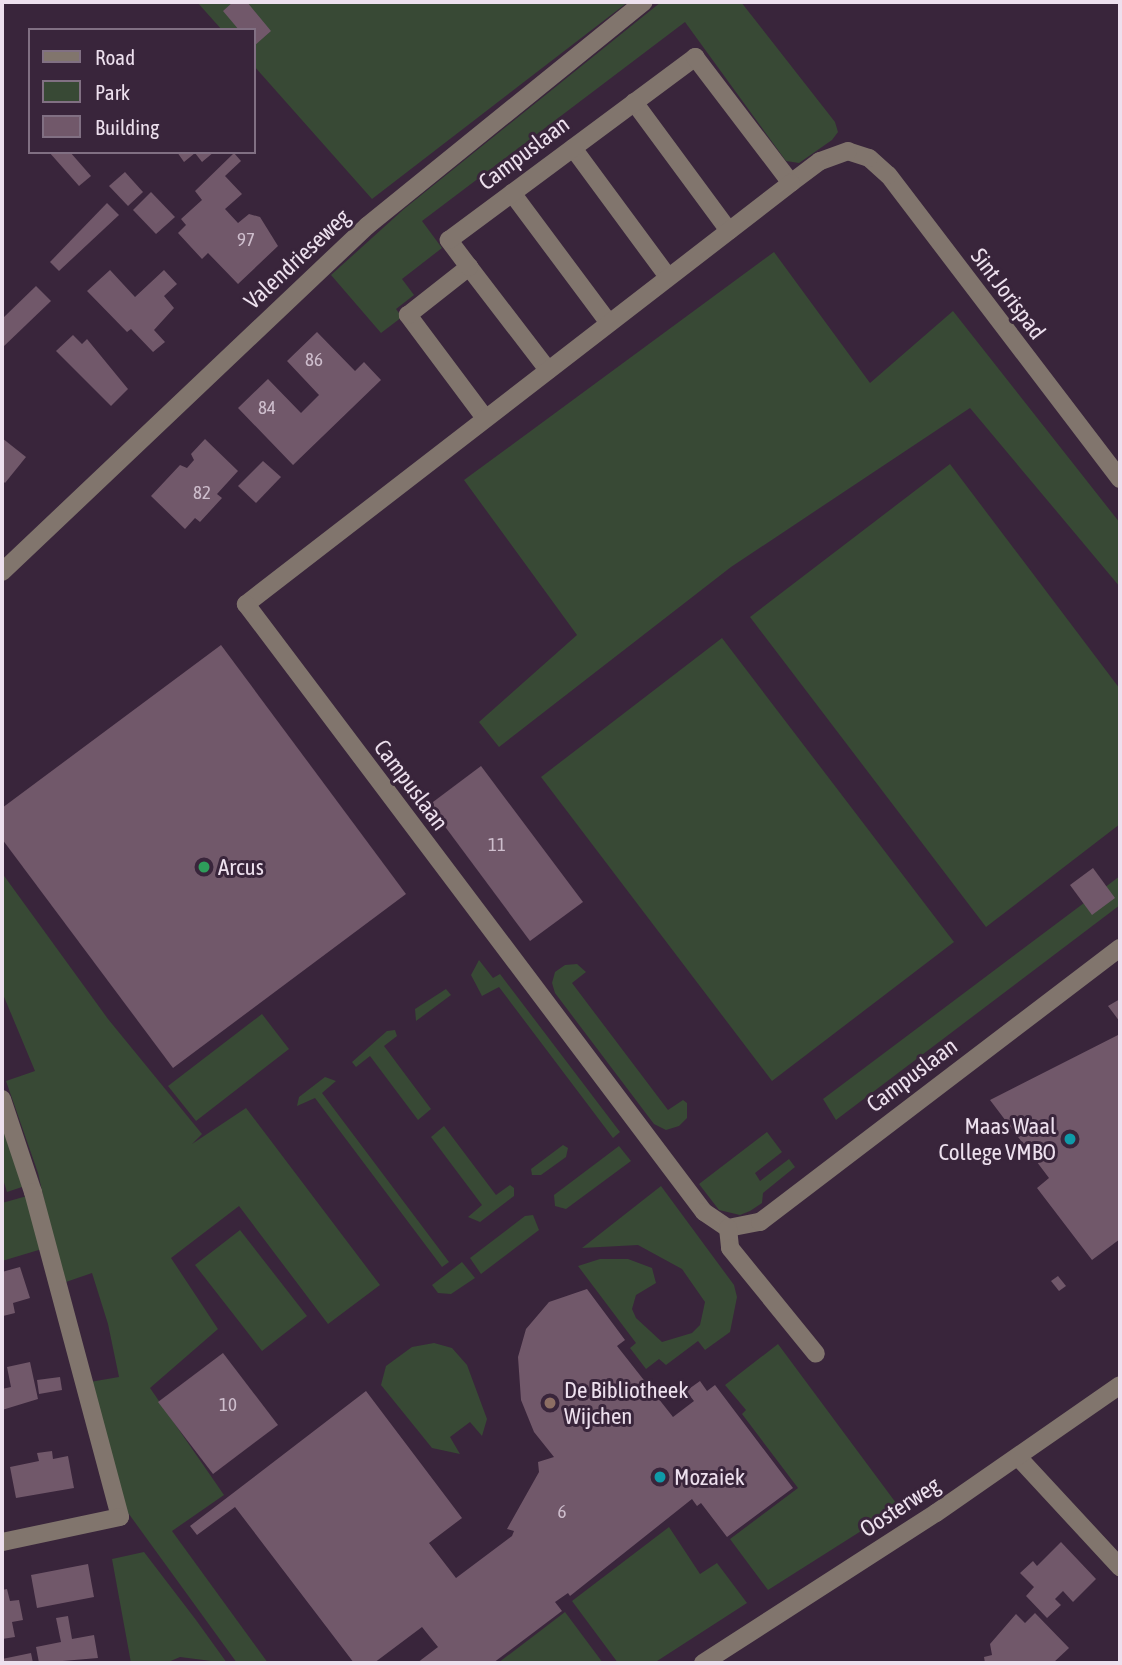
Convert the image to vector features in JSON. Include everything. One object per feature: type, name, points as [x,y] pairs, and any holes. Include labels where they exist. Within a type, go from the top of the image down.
[{"type":"street","name":"Valendrieseweg","points":[[2,572],[367,226],[644,2]]},
{"type":"street","name":"Campuslaan","points":[[469,267],[449,240],[695,57],[791,183]]},
{"type":"street","points":[[634,103],[729,231]]},
{"type":"street","points":[[573,148],[668,277]]},
{"type":"street","name":"Campuslaan","points":[[848,152],[820,161],[246,604],[704,1212],[728,1228],[760,1222],[1120,948]]},
{"type":"street","name":"Sint Jorispad","points":[[848,152],[869,158],[888,175],[1120,479]]},
{"type":"street","points":[[512,193],[609,323]]},
{"type":"street","points":[[485,418],[408,315],[469,267],[548,370]]},
{"type":"street","points":[[2,1099],[33,1192],[120,1517],[2,1542]]},
{"type":"street","points":[[728,1228],[730,1248],[816,1354]]},
{"type":"street","name":"Oosterweg","points":[[703,1663],[1019,1458],[1120,1385]]},
{"type":"street","points":[[1019,1458],[1120,1567]]},
{"type":"green space","points":[[197,2],[628,2],[372,199],[256,68],[256,28],[220,28]]},
{"type":"green space","points":[[661,2],[741,2],[835,122],[838,132],[832,140],[799,163],[786,161],[685,22],[422,221],[442,248],[402,279],[414,295],[396,309],[402,317],[381,333],[331,275],[404,209]]},
{"type":"green space","points":[[774,252],[870,383],[953,311],[1120,523],[1120,587],[970,408],[731,567],[499,747],[479,722],[577,635],[464,480]]},
{"type":"green space","points":[[950,464],[1120,689],[1120,824],[986,927],[750,617]]},
{"type":"green space","points":[[722,638],[954,942],[772,1081],[541,777]]},
{"type":"green space","points":[[2,873],[108,1019],[202,1134],[192,1144],[246,1108],[380,1285],[328,1324],[239,1206],[171,1258],[218,1329],[150,1388],[224,1495],[172,1531],[268,1663],[237,1663],[126,1510],[90,1382],[119,1377],[108,1324],[92,1273],[63,1283],[38,1173],[6,1081],[35,1071],[2,992]]},
{"type":"green space","points":[[1120,876],[1120,905],[836,1120],[823,1099]]},
{"type":"green space","points":[[479,960],[493,978],[500,974],[620,1132],[613,1138],[499,987],[482,996],[471,975]]},
{"type":"green space","points":[[577,964],[586,972],[572,983],[668,1110],[683,1100],[687,1103],[687,1118],[679,1126],[666,1130],[654,1124],[555,993],[552,983],[555,972],[565,965]]},
{"type":"green space","points":[[446,989],[451,995],[416,1021],[415,1009]]},
{"type":"green space","points":[[262,1014],[289,1049],[196,1121],[168,1086]]},
{"type":"green space","points":[[395,1030],[397,1036],[384,1046],[431,1109],[418,1120],[370,1056],[356,1067],[352,1062],[387,1031]]},
{"type":"green space","points":[[325,1077],[336,1081],[322,1093],[449,1262],[442,1267],[315,1098],[297,1106],[299,1097]]},
{"type":"green space","points":[[2,1116],[25,1186],[7,1192],[2,1176]]},
{"type":"green space","points":[[444,1126],[496,1195],[510,1185],[514,1188],[514,1196],[480,1222],[468,1217],[482,1205],[431,1137]]},
{"type":"green space","points":[[767,1132],[782,1152],[755,1173],[760,1181],[789,1159],[795,1167],[763,1193],[762,1203],[750,1211],[740,1215],[719,1210],[699,1184]]},
{"type":"green space","points":[[563,1145],[568,1148],[566,1157],[541,1175],[532,1175],[531,1169]]},
{"type":"green space","points":[[619,1146],[631,1161],[566,1209],[555,1206],[554,1195]]},
{"type":"green space","points":[[661,1186],[734,1285],[737,1297],[730,1332],[705,1350],[698,1341],[666,1365],[659,1359],[646,1369],[630,1348],[636,1343],[578,1266],[600,1259],[628,1259],[652,1268],[656,1283],[636,1295],[632,1309],[636,1318],[662,1342],[692,1333],[700,1325],[705,1302],[682,1269],[638,1245],[582,1248]]},
{"type":"green space","points":[[27,1196],[42,1249],[2,1261],[2,1203]]},
{"type":"green space","points":[[533,1215],[539,1230],[481,1274],[470,1258],[525,1216]]},
{"type":"green space","points":[[240,1230],[307,1316],[262,1351],[195,1265]]},
{"type":"green space","points":[[462,1262],[475,1278],[451,1294],[438,1293],[432,1285]]},
{"type":"green space","points":[[434,1343],[452,1348],[467,1365],[487,1419],[482,1436],[470,1422],[450,1437],[460,1454],[432,1448],[381,1385],[386,1366],[412,1347]]},
{"type":"green space","points":[[778,1344],[899,1507],[768,1590],[730,1539],[798,1488],[742,1414],[746,1410],[725,1385]]},
{"type":"green space","points":[[669,1527],[700,1574],[717,1563],[747,1603],[654,1663],[618,1663],[572,1601]]},
{"type":"green space","points":[[144,1552],[227,1663],[180,1657],[166,1663],[131,1663],[112,1559]]},
{"type":"green space","points":[[565,1612],[603,1663],[498,1663]]},
{"type":"building","points":[[233,2],[247,2],[271,31],[256,44],[256,28],[237,28],[223,11]]},
{"type":"building","points":[[51,154],[72,154],[91,176],[79,186]]},
{"type":"building","points":[[178,154],[194,154],[184,162]]},
{"type":"building","points":[[196,154],[212,154],[202,162]]},
{"type":"building","points":[[233,154],[241,161],[225,176],[242,194],[225,209],[238,223],[249,214],[260,217],[278,246],[238,284],[208,253],[202,259],[178,233],[186,225],[181,219],[202,200],[195,191]]},
{"type":"building","points":[[125,172],[143,192],[128,206],[109,186]]},
{"type":"building","points":[[151,192],[175,217],[156,234],[133,210]]},
{"type":"building","points":[[107,203],[119,215],[59,271],[50,262]]},
{"type":"building","points":[[110,270],[135,297],[164,270],[177,284],[164,296],[174,308],[154,330],[165,342],[153,352],[131,329],[127,332],[87,291]]},
{"type":"building","points":[[36,286],[51,301],[2,348],[2,319]]},
{"type":"building","points":[[317,332],[355,371],[364,362],[381,380],[293,465],[238,408],[268,379],[301,413],[319,395],[287,361]]},
{"type":"building","points":[[73,335],[82,344],[87,339],[128,389],[111,406],[56,351]]},
{"type":"building","points":[[2,438],[26,457],[5,483],[2,480]]},
{"type":"building","points":[[205,439],[238,471],[217,494],[222,498],[200,522],[195,518],[185,529],[151,496],[180,465],[187,468],[194,460],[191,454]]},
{"type":"building","points":[[263,461],[281,477],[256,503],[238,486]]},
{"type":"building","name":"Arcus","points":[[221,645],[406,894],[173,1068],[2,839],[2,808]]},
{"type":"building","points":[[481,766],[583,902],[530,941],[429,805]]},
{"type":"building","points":[[1093,868],[1115,898],[1092,915],[1070,885]]},
{"type":"building","points":[[1120,999],[1120,1022],[1108,1006]]},
{"type":"building","name":"Maas Waal College VMBO","points":[[1120,1034],[1120,1239],[1092,1260],[1037,1188],[1049,1178],[990,1100]]},
{"type":"building","points":[[20,1267],[30,1298],[13,1303],[15,1313],[3,1316],[2,1272]]},
{"type":"building","points":[[1058,1276],[1066,1286],[1059,1291],[1051,1281]]},
{"type":"building","name":"Mozaiek","points":[[587,1289],[625,1340],[617,1346],[673,1417],[694,1401],[686,1391],[700,1381],[707,1391],[715,1385],[793,1488],[727,1537],[701,1503],[697,1506],[692,1499],[570,1596],[568,1593],[555,1602],[562,1611],[493,1663],[417,1663],[438,1647],[422,1627],[374,1663],[354,1663],[235,1507],[197,1535],[190,1526],[366,1391],[462,1518],[429,1543],[456,1578],[512,1536],[514,1531],[507,1529],[539,1472],[538,1462],[554,1457],[534,1432],[521,1400],[518,1357],[526,1329],[549,1302]]},
{"type":"building","points":[[223,1353],[278,1425],[213,1474],[158,1402]]},
{"type":"building","points":[[30,1362],[38,1399],[2,1410],[2,1389],[11,1387],[7,1367]]},
{"type":"building","points":[[60,1377],[62,1390],[39,1394],[37,1380]]},
{"type":"building","points":[[52,1451],[53,1459],[68,1456],[74,1488],[16,1498],[10,1467],[39,1461],[37,1453]]},
{"type":"building","points":[[1061,1542],[1096,1579],[1073,1602],[1063,1591],[1055,1599],[1061,1605],[1047,1618],[1026,1596],[1034,1587],[1020,1573],[1033,1561],[1037,1566]]},
{"type":"building","points":[[88,1564],[94,1597],[37,1608],[31,1575]]},
{"type":"building","points":[[7,1589],[10,1601],[19,1600],[23,1620],[12,1622],[15,1637],[2,1639],[2,1590]]},
{"type":"building","points":[[1035,1613],[1069,1648],[1053,1663],[985,1663],[984,1657],[992,1655],[990,1644],[1016,1614],[1025,1623]]},
{"type":"building","points":[[68,1616],[72,1639],[94,1635],[98,1658],[39,1663],[36,1647],[61,1642],[56,1618]]},
{"type":"building","points":[[31,1653],[33,1663],[2,1663],[2,1659]]},
{"type":"place","name":"Arcus","points":[[204,867]]},
{"type":"place","name":"Maas Waal College VMBO","points":[[1070,1139]]},
{"type":"place","name":"De Bibliotheek Wijchen","points":[[550,1403]]},
{"type":"place","name":"Mozaiek","points":[[660,1477]]}]
